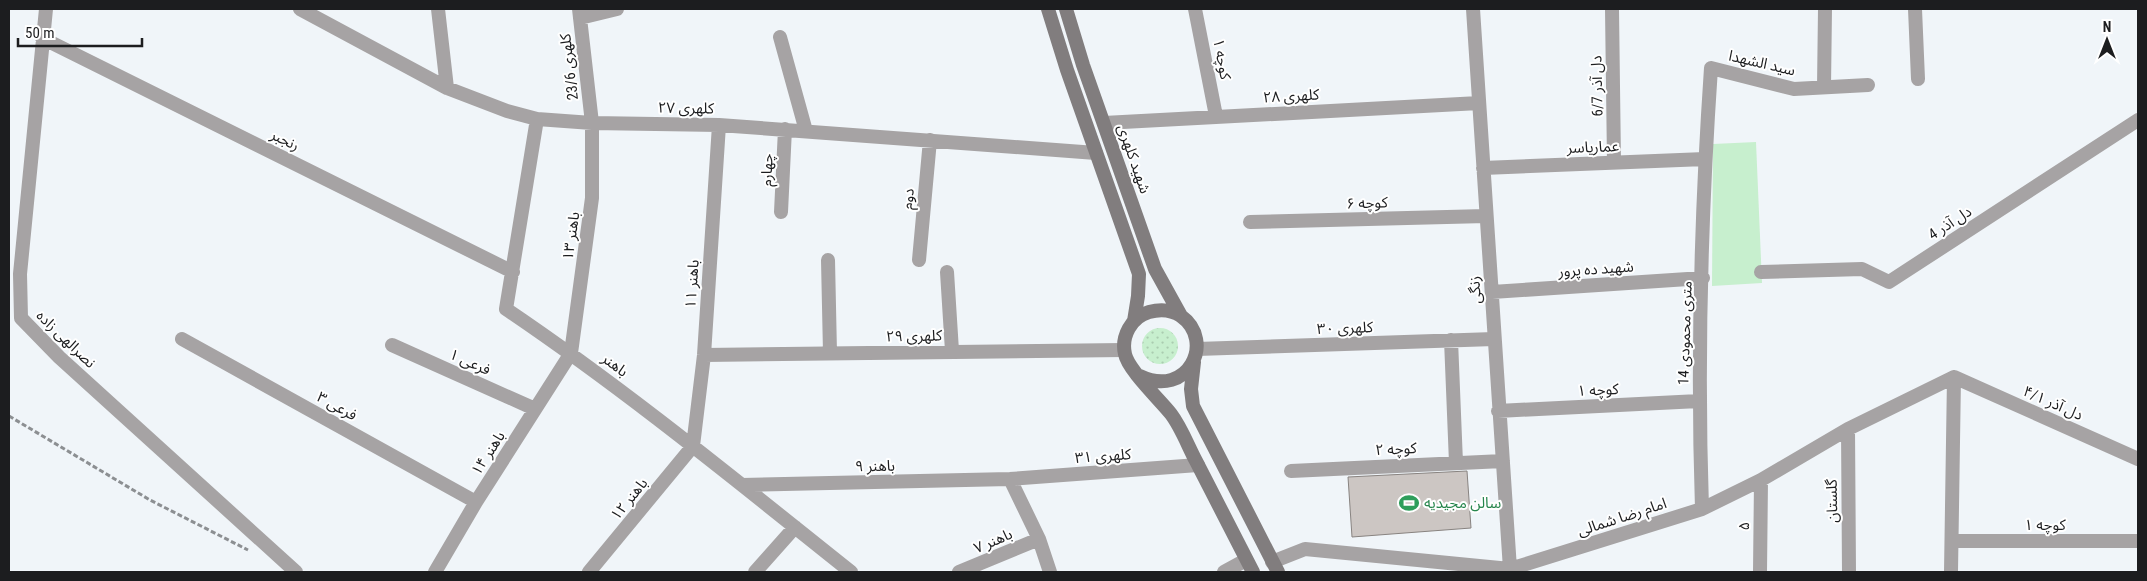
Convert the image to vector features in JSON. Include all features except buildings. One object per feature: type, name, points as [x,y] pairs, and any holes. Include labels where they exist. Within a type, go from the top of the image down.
[{"type":"main road","points":[[1048,9],[1138,274],[1138,296],[1134,321]]},
{"type":"main road","name":"شهید کلهری","points":[[1066,9],[1155,269],[1181,316]]},
{"type":"main road","points":[[1250,566],[1173,416],[1131,367],[1124,350],[1127,331],[1134,321],[1145,313],[1157,310],[1170,311],[1181,316],[1190,325],[1196,337],[1191,389],[1193,406],[1275,567]]},
{"type":"main road","points":[[1140,376],[1151,382],[1164,383],[1176,379],[1186,372],[1195,355]]},
{"type":"street","name":"نصرالهی زاده","points":[[46,9],[20,274],[21,318],[60,357],[296,572]]},
{"type":"street","name":"کلهری ۲۷","points":[[300,9],[448,88],[507,111],[537,119],[784,129],[1096,153]]},
{"type":"street","points":[[438,9],[448,88]]},
{"type":"street","points":[[580,13],[617,9]]},
{"type":"street","name":"۱ کوچه","points":[[1195,9],[1216,116]]},
{"type":"street","name":"زنگی","points":[[1474,9],[1498,411],[1510,569]]},
{"type":"street","name":"دل آذر 6/7","points":[[1612,9],[1614,162]]},
{"type":"street","points":[[1824,87],[1825,9]]},
{"type":"street","points":[[1915,9],[1918,79]]},
{"type":"street","name":"کلهری 23/6","points":[[580,13],[592,122]]},
{"type":"street","points":[[780,37],[806,131]]},
{"type":"street","name":"رنجبر","points":[[42,38],[513,272]]},
{"type":"street","name":"سید الشهدا","points":[[1705,159],[1711,68],[1794,89],[1868,85]]},
{"type":"street","name":"کلهری ۲۸","points":[[1104,123],[1479,103]]},
{"type":"street","name":"باهنر","points":[[537,119],[506,309],[571,352],[851,572]]},
{"type":"street","name":"دل آذر 4","points":[[1761,272],[1862,270],[1889,282],[2138,120]]},
{"type":"street","name":"باهنر ۱۳","points":[[571,352],[592,198],[592,122]]},
{"type":"street","name":"باهنر ۱۱","points":[[693,446],[704,355],[718,125]]},
{"type":"street","name":"چهارم","points":[[781,212],[784,129]]},
{"type":"street","name":"دوم","points":[[919,260],[930,140]]},
{"type":"street","name":"عماریاسر","points":[[1483,168],[1705,159]]},
{"type":"street","name":"14 متری محمودی","points":[[1702,508],[1699,400],[1705,159]]},
{"type":"street","name":"۶ کوچه","points":[[1250,222],[1486,216]]},
{"type":"street","points":[[828,260],[830,353]]},
{"type":"street","points":[[947,272],[952,352]]},
{"type":"street","name":"شهید ده پرور","points":[[1492,292],[1703,278]]},
{"type":"street","name":"فرعی ۳","points":[[182,339],[476,502]]},
{"type":"street","name":"کلهری ۳۰","points":[[1195,355],[1494,339]]},
{"type":"street","points":[[1451,340],[1456,463]]},
{"type":"street","name":"فرعی ۱","points":[[392,345],[535,409]]},
{"type":"street","name":"کلهری ۲۹","points":[[704,355],[1124,350]]},
{"type":"street","name":"باهنر ۱۴","points":[[435,572],[476,502],[571,352]]},
{"type":"street","points":[[1952,572],[1954,377]]},
{"type":"street","name":"امام رضا شمالی","points":[[1275,567],[1305,549],[1510,569],[1702,508],[1761,480],[1848,429],[1954,377]]},
{"type":"street","name":"دل آذر ۴/۱","points":[[1954,377],[2138,459]]},
{"type":"street","name":"۱ کوچه","points":[[1498,411],[1699,400]]},
{"type":"street","name":"گلستان","points":[[1848,429],[1849,572]]},
{"type":"street","name":"باهنر ۱۲","points":[[589,572],[693,446]]},
{"type":"street","name":"۲ کوچه","points":[[1291,471],[1503,460]]},
{"type":"street","name":"کلهری ۳۱","points":[[1010,479],[1198,466]]},
{"type":"street","points":[[1010,479],[1039,539],[1050,572]]},
{"type":"street","name":"باهنر ۹","points":[[742,485],[1010,479]]},
{"type":"street","name":"۵","points":[[1760,572],[1761,480]]},
{"type":"street","points":[[755,572],[795,528]]},
{"type":"street","name":"باهنر ۷","points":[[959,572],[1039,539]]},
{"type":"street","name":"کوچه ۱","points":[[1952,541],[2138,541]]},
{"type":"street","points":[[1224,572],[1250,566]]},
{"type":"path","points":[[9,416],[150,500],[256,554]]},
{"type":"green space","points":[[1756,142],[1762,283],[1712,286],[1713,144]]},
{"type":"green space","points":[[1160,328],[1172,334],[1178,346],[1172,358],[1160,364],[1148,358],[1142,346],[1148,334]]},
{"type":"place","name":"سالن مجیدیه","points":[[1409,503]]}]
